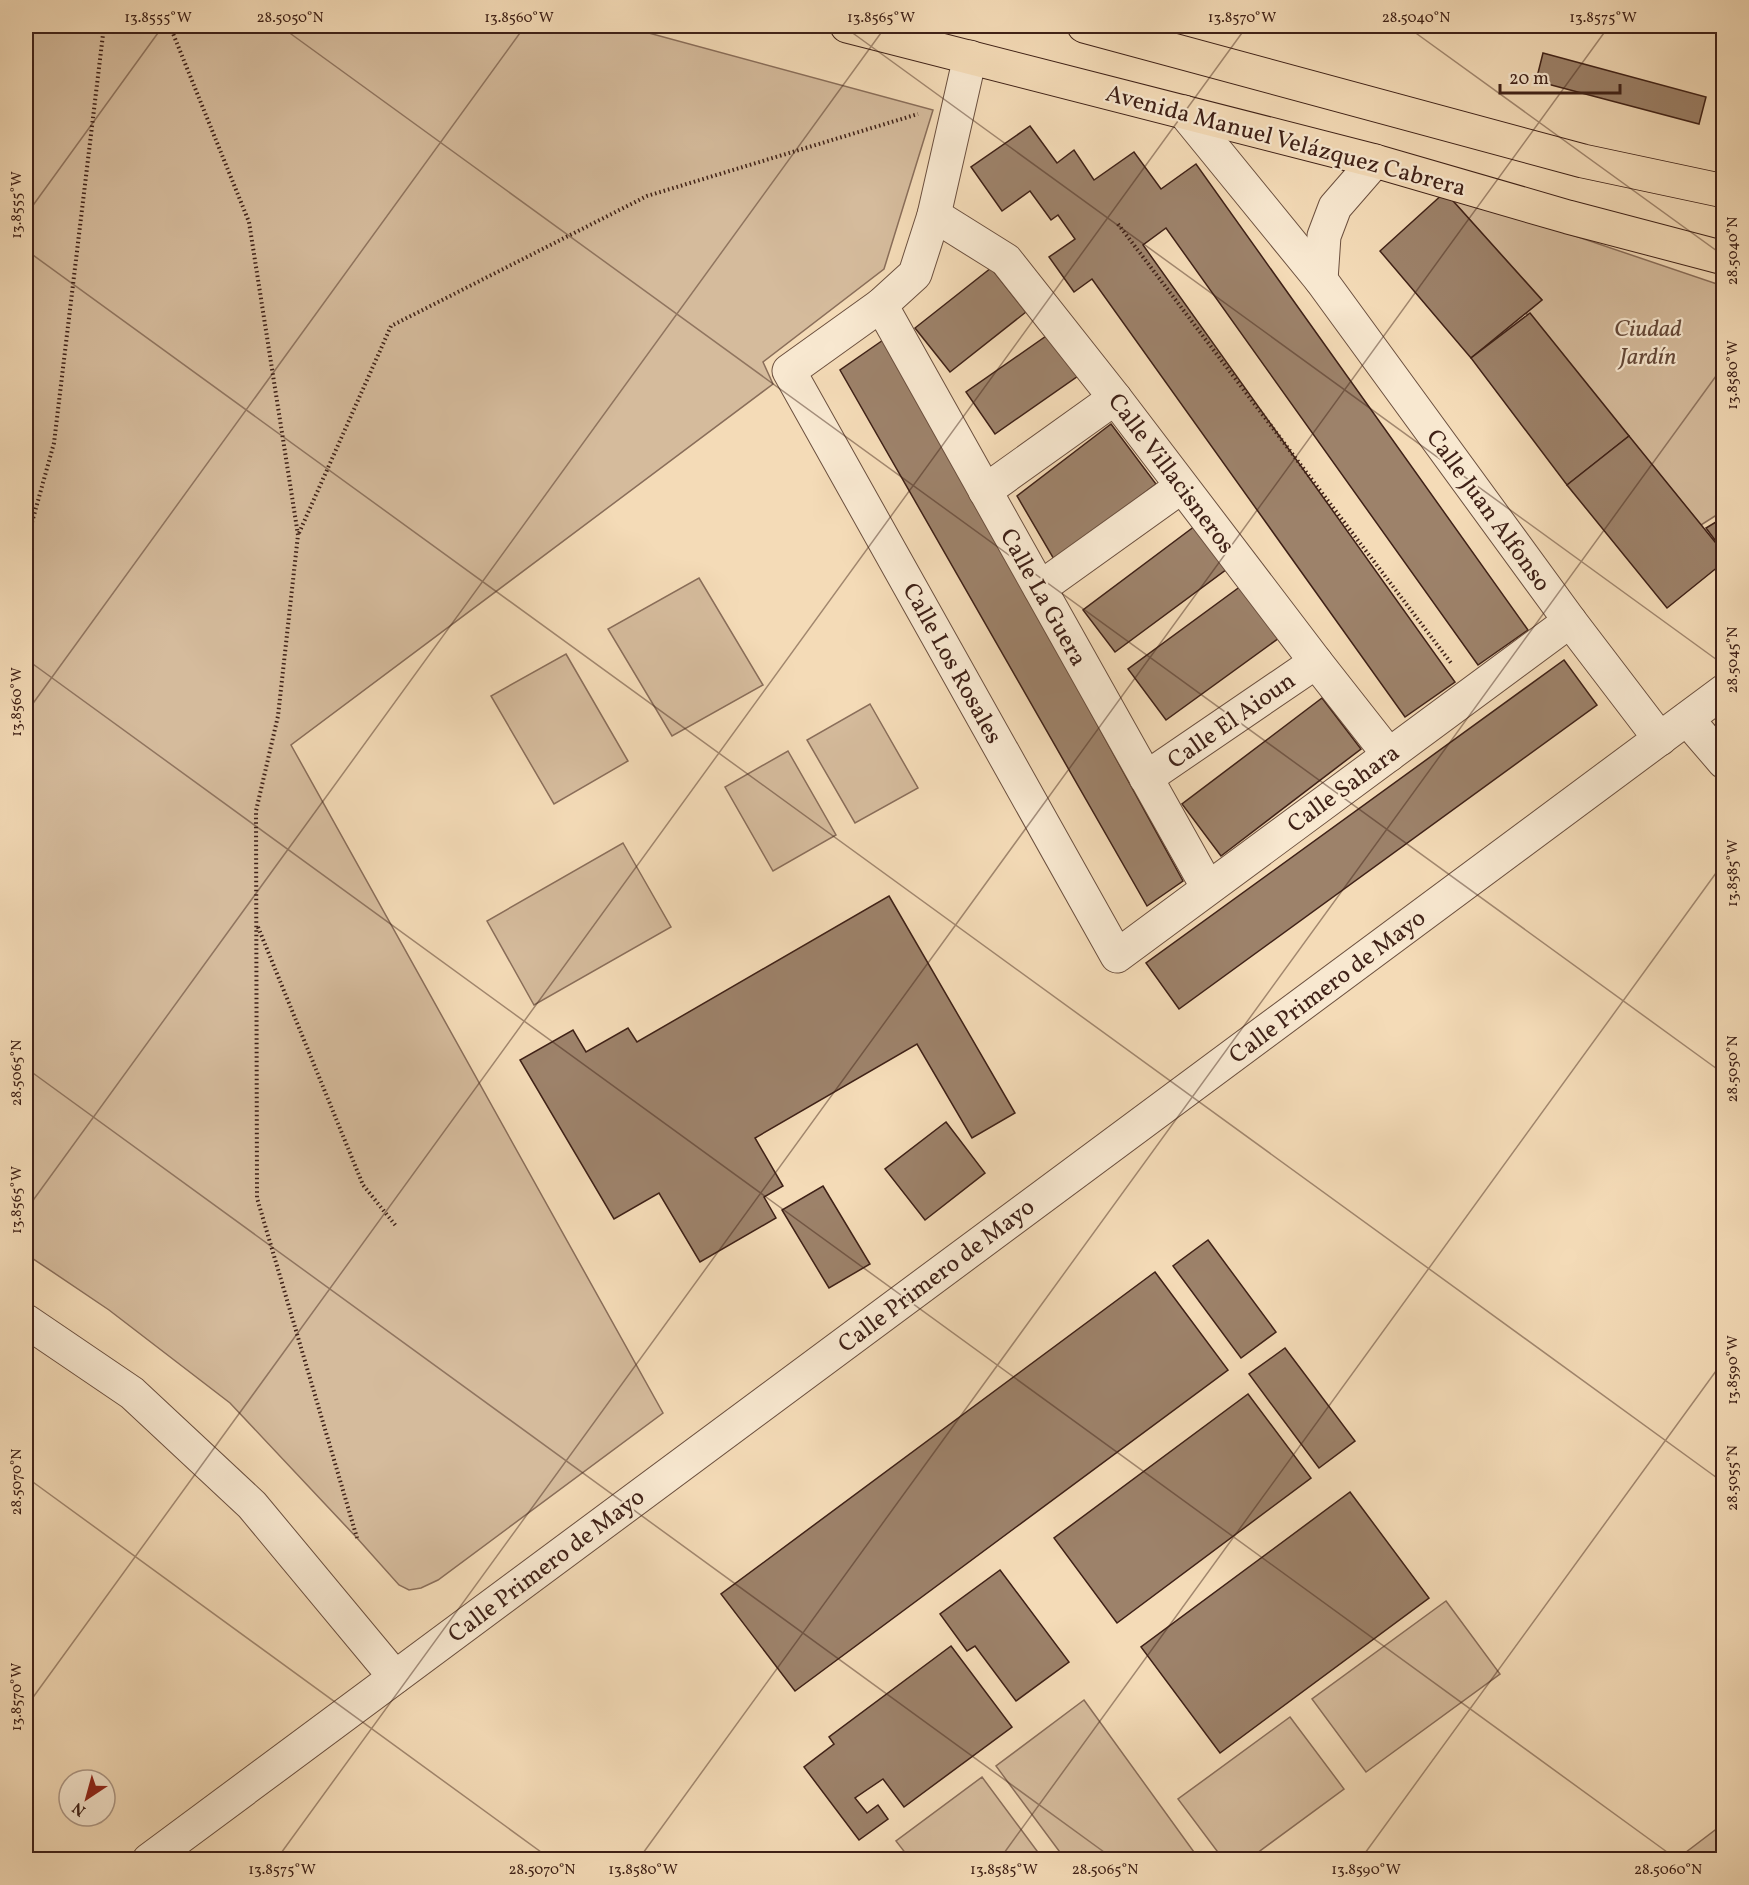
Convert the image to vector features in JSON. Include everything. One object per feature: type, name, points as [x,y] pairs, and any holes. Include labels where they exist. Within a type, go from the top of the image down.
[{"type":"main road","name":"Avenida Manuel Velázquez Cabrera","points":[[847,26],[1375,161],[1568,217],[1724,258]]},
{"type":"main road","points":[[1084,26],[1583,161],[1724,191]]},
{"type":"street","points":[[880,305],[915,274],[934,215],[970,57]]},
{"type":"street","name":"Calle Juan Alfonso","points":[[1184,112],[1321,280],[1570,621],[1660,739]]},
{"type":"street","points":[[1321,280],[1324,236],[1335,207],[1375,161]]},
{"type":"street","name":"Calle Villacisneros","points":[[934,215],[1006,260],[1389,754]]},
{"type":"street","name":"Calle Los Rosales","points":[[880,305],[789,371],[1117,956]]},
{"type":"street","name":"Calle La Guera","points":[[880,305],[1208,888]]},
{"type":"street","points":[[985,491],[1115,398]]},
{"type":"street","points":[[1040,588],[1181,486]]},
{"type":"street","name":"Calle Sahara","points":[[1117,956],[1570,621]]},
{"type":"street","name":"Calle El Aioun","points":[[1146,778],[1316,662]]},
{"type":"street","name":"Calle Primero de Mayo","points":[[149,1860],[1724,691]]},
{"type":"street","points":[[1687,719],[1724,762]]},
{"type":"street","points":[[26,1321],[132,1393],[252,1505],[395,1677]]},
{"type":"path","points":[[26,544],[54,443],[104,26]]},
{"type":"path","points":[[170,26],[249,222],[298,535],[278,716],[256,811],[257,1198],[357,1538]]},
{"type":"path","points":[[298,535],[391,326],[647,196],[921,113]]},
{"type":"path","points":[[1118,224],[1473,692]]},
{"type":"path","points":[[256,924],[363,1185],[396,1226]]},
{"type":"green space","points":[[26,26],[623,26],[933,110],[884,269],[763,362],[773,384],[291,745],[663,1413],[438,1580],[421,1588],[409,1590],[399,1585],[230,1403],[109,1310],[26,1254]]},
{"type":"green space","name":"Ciudad Jardín","points":[[1445,192],[1723,286],[1723,511],[1701,525],[1526,313],[1542,300]]},
{"type":"green space","points":[[699,578],[763,685],[672,736],[608,629]]},
{"type":"green space","points":[[566,654],[628,761],[554,804],[491,696]]},
{"type":"green space","points":[[870,704],[918,788],[855,823],[807,740]]},
{"type":"green space","points":[[788,751],[836,835],[773,871],[725,787]]},
{"type":"green space","points":[[623,843],[671,927],[534,1005],[487,921]]},
{"type":"green space","points":[[1446,1601],[1500,1674],[1366,1772],[1312,1699]]},
{"type":"green space","points":[[1084,1700],[1199,1859],[1065,1859],[996,1766]]},
{"type":"green space","points":[[1290,1717],[1344,1789],[1249,1859],[1223,1859],[1178,1799]]},
{"type":"green space","points":[[982,1777],[1043,1859],[910,1859],[896,1841]]},
{"type":"green space","points":[[1723,1824],[1723,1859],[1677,1859]]},
{"type":"building","points":[[1513,26],[1540,26],[1538,33]]},
{"type":"building","points":[[1543,53],[1706,97],[1699,124],[1536,81]]},
{"type":"building","points":[[1030,126],[1057,163],[1074,150],[1094,180],[1134,152],[1161,189],[1196,164],[1528,630],[1478,665],[1166,228],[1143,245],[1455,682],[1405,717],[1092,279],[1074,292],[1049,257],[1075,239],[1058,215],[1051,220],[1030,191],[1002,211],[971,167]]},
{"type":"building","points":[[1445,192],[1542,300],[1471,358],[1380,251]]},
{"type":"building","points":[[991,268],[1026,312],[950,372],[915,328]]},
{"type":"building","points":[[1530,313],[1629,436],[1567,485],[1471,358]]},
{"type":"building","points":[[1049,334],[1078,376],[995,434],[966,392]]},
{"type":"building","points":[[886,338],[1183,881],[1147,906],[840,370]]},
{"type":"building","points":[[1111,424],[1156,484],[1055,561],[1017,496]]},
{"type":"building","points":[[1629,436],[1724,553],[1724,562],[1667,608],[1567,485]]},
{"type":"building","points":[[1724,517],[1724,552],[1706,528]]},
{"type":"building","points":[[1195,526],[1227,569],[1115,652],[1083,610]]},
{"type":"building","points":[[1241,586],[1279,638],[1166,720],[1128,669]]},
{"type":"building","points":[[1564,660],[1597,705],[1179,1009],[1146,963]]},
{"type":"building","points":[[1322,698],[1361,749],[1221,856],[1182,804]]},
{"type":"building","points":[[889,896],[1015,1113],[972,1138],[917,1044],[755,1138],[783,1186],[764,1197],[776,1218],[700,1262],[659,1193],[614,1219],[520,1060],[573,1030],[586,1052],[628,1028],[637,1042]]},
{"type":"building","points":[[946,1122],[985,1173],[925,1220],[885,1169]]},
{"type":"building","points":[[823,1186],[870,1264],[829,1288],[782,1210]]},
{"type":"building","points":[[1208,1240],[1276,1332],[1241,1358],[1173,1266]]},
{"type":"building","points":[[1155,1272],[1228,1370],[795,1691],[721,1594]]},
{"type":"building","points":[[1285,1348],[1355,1441],[1319,1468],[1249,1374]]},
{"type":"building","points":[[1248,1394],[1311,1478],[1117,1623],[1054,1538]]},
{"type":"building","points":[[1350,1492],[1429,1598],[1220,1753],[1141,1647]]},
{"type":"building","points":[[1000,1570],[1069,1662],[1016,1701],[975,1646],[967,1651],[940,1614]]},
{"type":"building","points":[[951,1646],[1012,1727],[904,1807],[883,1779],[855,1798],[867,1813],[878,1805],[888,1819],[859,1840],[804,1767],[834,1744],[829,1737]]}]
